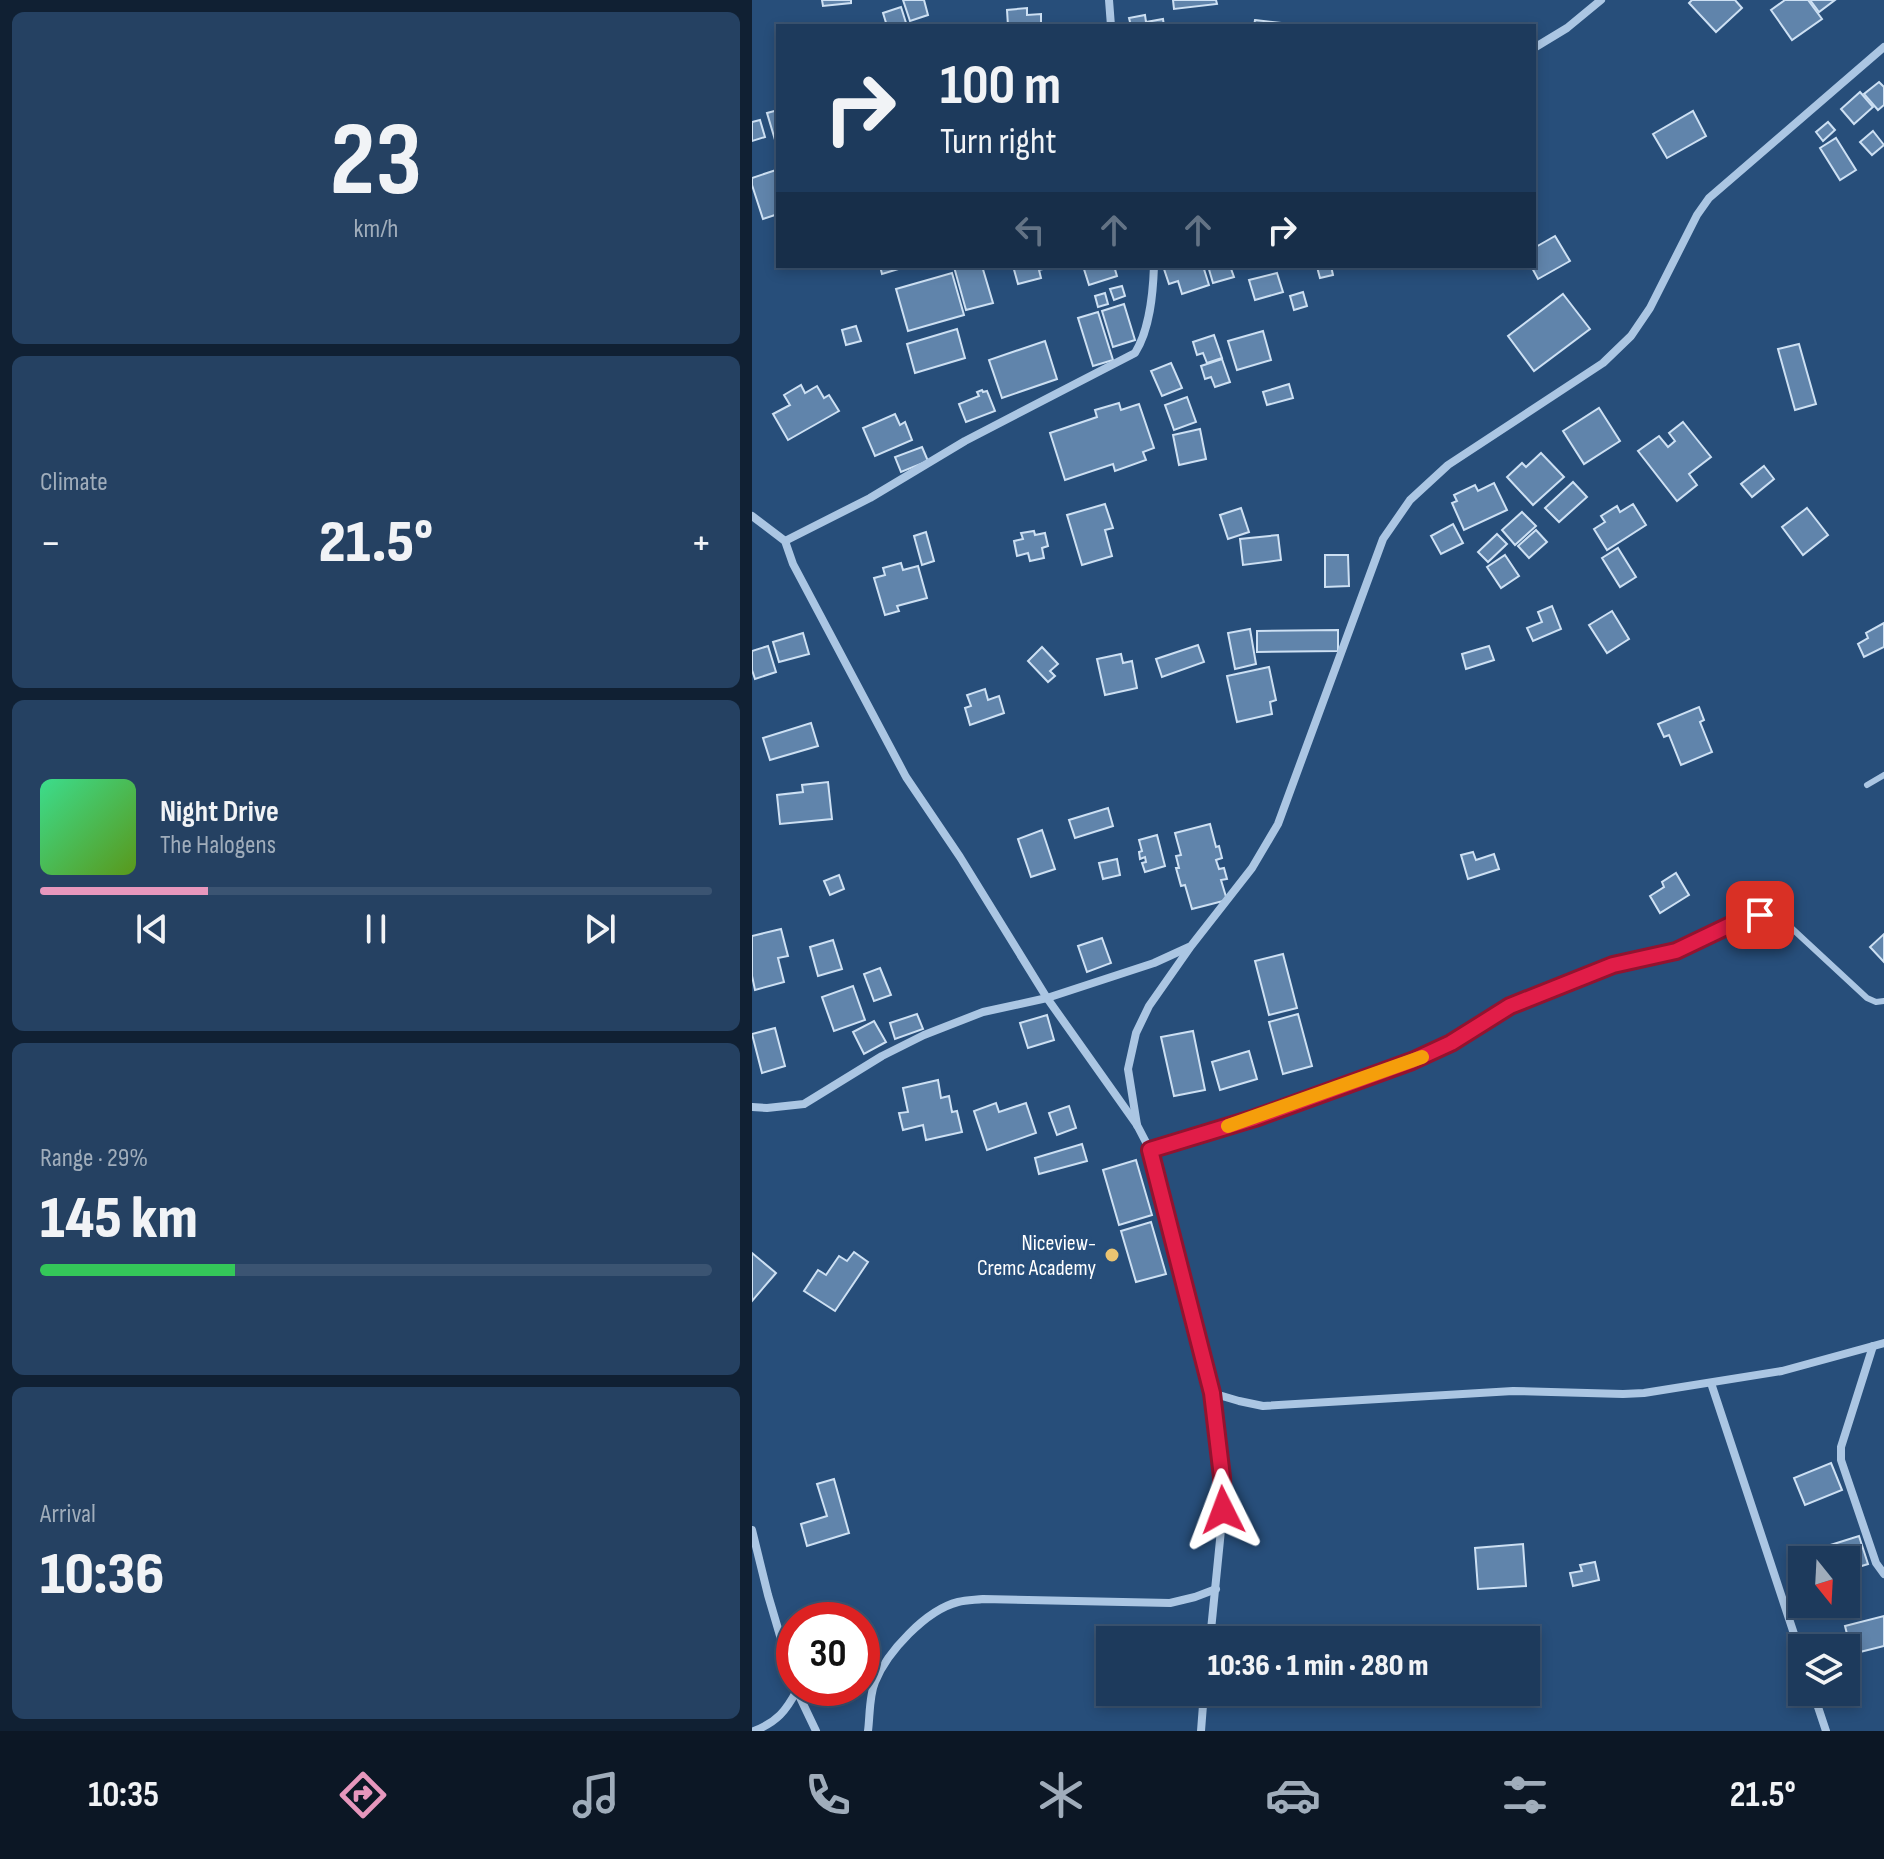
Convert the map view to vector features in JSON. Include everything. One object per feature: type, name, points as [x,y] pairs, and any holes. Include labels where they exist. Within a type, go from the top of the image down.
[{"type":"street","points":[[1109,0],[1111,24]]},
{"type":"street","points":[[1536,47],[1567,28],[1601,0]]},
{"type":"street","points":[[1137,1125],[1128,1069],[1136,1033],[1149,1006],[1252,868],[1278,824],[1383,539],[1410,500],[1448,465],[1603,363],[1622,345],[1650,308],[1697,215],[1709,198],[1884,47]]},
{"type":"street","points":[[785,541],[870,498],[965,441],[1135,353],[1143,341],[1154,268]]},
{"type":"street","points":[[752,516],[785,541],[793,564],[906,777],[960,857],[1047,998],[1137,1125],[1150,1150],[1212,1393],[1223,1510],[1212,1626]]},
{"type":"street","points":[[752,1107],[804,1104],[882,1056],[924,1035],[983,1012],[1047,998],[1154,963],[1191,946]]},
{"type":"street","points":[[1212,1393],[1263,1406],[1513,1391],[1623,1394],[1782,1371],[1884,1343]]},
{"type":"street","points":[[1873,1346],[1841,1447],[1841,1460],[1876,1563],[1884,1574]]},
{"type":"street","points":[[1711,1383],[1794,1634]]},
{"type":"street","points":[[752,1530],[776,1621]]},
{"type":"street","points":[[868,1731],[874,1684],[884,1664],[900,1643],[932,1614],[956,1602],[983,1599],[1170,1603],[1216,1589]]},
{"type":"street","points":[[754,1731],[774,1721],[789,1706]]},
{"type":"street","points":[[805,1706],[816,1731]]},
{"type":"street","points":[[1201,1731],[1203,1706]]},
{"type":"street","points":[[1818,1706],[1826,1731]]},
{"type":"lane","points":[[1867,785],[1884,775]]},
{"type":"lane","points":[[1150,1150],[1255,1118],[1412,1061],[1451,1043],[1510,1006],[1613,965],[1676,951],[1745,918],[1774,916],[1785,922],[1867,998],[1884,1001]]},
{"type":"building","points":[[822,0],[851,0],[851,3],[823,6]]},
{"type":"building","points":[[903,0],[924,0],[928,15],[910,21]]},
{"type":"building","points":[[1173,0],[1216,0],[1217,4],[1174,9]]},
{"type":"building","points":[[1692,0],[1735,0],[1742,8],[1716,32],[1689,3]]},
{"type":"building","points":[[1785,0],[1808,0],[1822,19],[1792,40],[1771,10]]},
{"type":"building","points":[[1810,0],[1835,0],[1819,12]]},
{"type":"building","points":[[901,7],[906,24],[886,24],[883,13]]},
{"type":"building","points":[[1027,8],[1027,15],[1041,14],[1041,24],[1008,24],[1007,10]]},
{"type":"building","points":[[1145,15],[1146,22],[1163,19],[1164,24],[1130,24],[1129,18]]},
{"type":"building","points":[[1255,20],[1291,24],[1254,24]]},
{"type":"building","points":[[1879,82],[1884,87],[1884,105],[1878,110],[1864,94]]},
{"type":"building","points":[[1860,92],[1873,107],[1854,124],[1841,109]]},
{"type":"building","points":[[776,111],[776,143],[767,113]]},
{"type":"building","points":[[1693,111],[1706,136],[1667,158],[1653,134]]},
{"type":"building","points":[[760,120],[765,137],[752,141],[752,122]]},
{"type":"building","points":[[1828,122],[1835,130],[1823,141],[1816,132]]},
{"type":"building","points":[[1873,131],[1884,145],[1872,155],[1860,142]]},
{"type":"building","points":[[1836,138],[1856,170],[1840,180],[1820,148]]},
{"type":"building","points":[[776,170],[776,215],[763,219],[752,178]]},
{"type":"building","points":[[1555,236],[1570,261],[1538,279],[1532,268],[1536,268],[1536,247]]},
{"type":"building","points":[[880,268],[902,268],[882,274]]},
{"type":"building","points":[[954,268],[983,268],[993,303],[966,310]]},
{"type":"building","points":[[1014,268],[1047,268],[1039,270],[1041,278],[1018,284]]},
{"type":"building","points":[[1084,268],[1115,268],[1117,276],[1089,285]]},
{"type":"building","points":[[1164,268],[1204,268],[1209,285],[1182,294],[1178,281],[1169,284]]},
{"type":"building","points":[[1209,268],[1231,268],[1234,277],[1213,283]]},
{"type":"building","points":[[1317,268],[1331,268],[1333,275],[1320,278]]},
{"type":"building","points":[[952,273],[964,315],[908,331],[896,289]]},
{"type":"building","points":[[1277,273],[1283,292],[1255,300],[1249,280]]},
{"type":"building","points":[[1122,286],[1125,296],[1114,300],[1110,289]]},
{"type":"building","points":[[1303,292],[1307,306],[1294,310],[1290,296]]},
{"type":"building","points":[[1105,293],[1108,304],[1098,307],[1095,296]]},
{"type":"building","points":[[1563,294],[1590,329],[1534,371],[1508,336]]},
{"type":"building","points":[[1124,304],[1135,340],[1113,347],[1102,311]]},
{"type":"building","points":[[1098,312],[1113,360],[1093,366],[1078,318]]},
{"type":"building","points":[[856,326],[861,341],[846,345],[842,330]]},
{"type":"building","points":[[957,329],[965,358],[915,373],[907,344]]},
{"type":"building","points":[[1263,331],[1271,360],[1237,370],[1228,341]]},
{"type":"building","points":[[1214,335],[1222,358],[1207,363],[1203,353],[1197,355],[1193,342]]},
{"type":"building","points":[[1045,341],[1057,379],[1002,398],[989,360]]},
{"type":"building","points":[[1799,344],[1816,404],[1795,410],[1778,349]]},
{"type":"building","points":[[1222,359],[1230,382],[1215,387],[1211,377],[1205,379],[1201,366]]},
{"type":"building","points":[[1171,363],[1182,388],[1162,396],[1151,371]]},
{"type":"building","points":[[1289,384],[1293,398],[1267,405],[1263,392]]},
{"type":"building","points":[[801,385],[805,393],[817,386],[824,398],[829,395],[839,411],[788,440],[773,414],[790,405],[784,395]]},
{"type":"building","points":[[987,391],[995,411],[966,422],[959,404],[979,396],[977,392]]},
{"type":"building","points":[[1187,397],[1196,422],[1174,430],[1165,405]]},
{"type":"building","points":[[1119,403],[1121,410],[1139,404],[1154,448],[1143,452],[1146,460],[1115,471],[1113,464],[1065,480],[1050,433],[1097,417],[1095,410]]},
{"type":"building","points":[[1599,408],[1620,441],[1584,464],[1563,431]]},
{"type":"building","points":[[895,414],[900,425],[905,422],[912,440],[875,456],[863,428]]},
{"type":"building","points":[[1683,422],[1711,457],[1689,474],[1697,485],[1677,501],[1638,451],[1659,436],[1668,447],[1675,441],[1669,433]]},
{"type":"building","points":[[1200,429],[1206,459],[1179,465],[1173,435]]},
{"type":"building","points":[[922,447],[928,461],[901,472],[895,457]]},
{"type":"building","points":[[1541,453],[1564,477],[1533,505],[1507,477],[1522,463],[1526,467]]},
{"type":"building","points":[[1764,466],[1774,479],[1752,497],[1741,484]]},
{"type":"building","points":[[1573,482],[1587,497],[1559,522],[1545,508]]},
{"type":"building","points":[[1494,483],[1507,510],[1464,530],[1452,503],[1457,501],[1454,495],[1475,485],[1478,491]]},
{"type":"building","points":[[1105,504],[1113,528],[1105,530],[1112,556],[1082,565],[1067,515]]},
{"type":"building","points":[[1633,504],[1646,525],[1607,550],[1594,529],[1605,522],[1601,516],[1617,506],[1620,512]]},
{"type":"building","points":[[1241,508],[1249,532],[1228,539],[1220,515]]},
{"type":"building","points":[[1807,508],[1828,535],[1803,555],[1782,527]]},
{"type":"building","points":[[1522,512],[1536,526],[1515,545],[1502,530]]},
{"type":"building","points":[[1453,524],[1463,543],[1441,554],[1431,536]]},
{"type":"building","points":[[1536,530],[1547,542],[1529,558],[1518,546]]},
{"type":"building","points":[[1034,531],[1035,535],[1045,533],[1048,546],[1042,548],[1044,558],[1030,561],[1028,553],[1017,556],[1014,541],[1023,539],[1021,533]]},
{"type":"building","points":[[926,532],[934,561],[922,565],[914,536]]},
{"type":"building","points":[[1497,534],[1507,544],[1488,562],[1478,552]]},
{"type":"building","points":[[1278,535],[1281,560],[1243,565],[1240,539]]},
{"type":"building","points":[[1618,548],[1636,577],[1620,587],[1602,558]]},
{"type":"building","points":[[1325,555],[1348,555],[1349,586],[1325,587]]},
{"type":"building","points":[[1505,555],[1519,576],[1501,588],[1487,567]]},
{"type":"building","points":[[901,563],[903,570],[918,566],[927,598],[897,606],[899,611],[885,615],[874,578],[885,575],[883,568]]},
{"type":"building","points":[[1552,606],[1561,629],[1533,641],[1527,628],[1542,622],[1538,612]]},
{"type":"building","points":[[1612,611],[1629,639],[1607,653],[1589,625]]},
{"type":"building","points":[[1884,623],[1884,647],[1864,657],[1858,644],[1868,638],[1866,633]]},
{"type":"building","points":[[1250,629],[1256,664],[1235,669],[1228,633]]},
{"type":"building","points":[[1338,630],[1338,651],[1257,652],[1257,631]]},
{"type":"building","points":[[803,633],[809,654],[779,662],[773,642]]},
{"type":"building","points":[[1198,645],[1204,662],[1162,677],[1156,659]]},
{"type":"building","points":[[768,646],[776,672],[755,679],[752,651]]},
{"type":"building","points":[[1489,646],[1494,660],[1466,669],[1462,654]]},
{"type":"building","points":[[1042,647],[1058,664],[1050,671],[1055,676],[1048,682],[1028,661]]},
{"type":"building","points":[[1121,654],[1123,663],[1132,661],[1137,688],[1105,695],[1097,659]]},
{"type":"building","points":[[1269,667],[1276,700],[1270,702],[1272,714],[1237,722],[1227,676]]},
{"type":"building","points":[[985,689],[988,700],[999,696],[1004,713],[970,725],[965,708],[971,706],[967,695]]},
{"type":"building","points":[[1699,707],[1704,720],[1700,722],[1712,752],[1681,765],[1669,735],[1664,737],[1658,724]]},
{"type":"building","points":[[811,723],[818,746],[770,760],[763,738]]},
{"type":"building","points":[[828,782],[832,819],[780,824],[777,795],[803,792],[802,785]]},
{"type":"building","points":[[1108,808],[1113,826],[1075,838],[1069,820]]},
{"type":"building","points":[[1210,824],[1222,858],[1216,860],[1219,869],[1224,868],[1227,879],[1221,880],[1227,900],[1192,909],[1176,868],[1179,868],[1176,856],[1181,855],[1175,833]]},
{"type":"building","points":[[1042,830],[1055,869],[1031,877],[1018,839]]},
{"type":"building","points":[[1157,835],[1165,866],[1145,872],[1142,863],[1146,862],[1145,857],[1140,859],[1139,852],[1142,851],[1139,840]]},
{"type":"building","points":[[1473,852],[1476,860],[1494,854],[1499,869],[1468,879],[1461,855]]},
{"type":"building","points":[[1117,859],[1120,875],[1103,879],[1099,863]]},
{"type":"building","points":[[1676,873],[1689,895],[1660,913],[1650,896],[1664,887],[1662,882]]},
{"type":"building","points":[[839,875],[844,889],[830,895],[824,881]]},
{"type":"building","points":[[781,929],[788,956],[778,958],[784,982],[755,990],[752,936]]},
{"type":"building","points":[[1884,934],[1884,962],[1870,947]]},
{"type":"building","points":[[1102,938],[1111,963],[1087,972],[1078,946]]},
{"type":"building","points":[[833,940],[842,969],[818,976],[810,947]]},
{"type":"building","points":[[1283,954],[1297,1008],[1269,1015],[1255,961]]},
{"type":"building","points":[[880,968],[891,995],[874,1001],[864,974]]},
{"type":"building","points":[[853,986],[865,1020],[834,1031],[822,997]]},
{"type":"building","points":[[917,1014],[923,1029],[895,1039],[890,1023]]},
{"type":"building","points":[[1298,1014],[1312,1066],[1283,1074],[1269,1022]]},
{"type":"building","points":[[1047,1015],[1054,1040],[1028,1048],[1020,1023]]},
{"type":"building","points":[[874,1021],[886,1042],[864,1054],[853,1032]]},
{"type":"building","points":[[775,1028],[785,1066],[762,1073],[752,1034]]},
{"type":"building","points":[[1193,1031],[1205,1090],[1174,1096],[1161,1037]]},
{"type":"building","points":[[1249,1051],[1257,1079],[1220,1090],[1212,1062]]},
{"type":"building","points":[[938,1080],[941,1098],[949,1096],[952,1112],[957,1111],[962,1132],[926,1140],[923,1125],[903,1130],[899,1113],[908,1112],[903,1088]]},
{"type":"building","points":[[996,1103],[999,1112],[1026,1103],[1036,1133],[987,1150],[974,1111]]},
{"type":"building","points":[[1069,1106],[1076,1128],[1057,1135],[1049,1113]]},
{"type":"building","points":[[1082,1144],[1087,1161],[1039,1174],[1035,1158]]},
{"type":"building","points":[[1136,1160],[1152,1215],[1119,1225],[1103,1170]]},
{"type":"building","points":[[1151,1222],[1166,1274],[1136,1282],[1121,1231]]},
{"type":"building","points":[[854,1252],[868,1262],[835,1311],[804,1291],[818,1270],[826,1275],[839,1256],[847,1261]]},
{"type":"building","points":[[752,1253],[776,1273],[752,1301]]},
{"type":"building","points":[[1831,1463],[1842,1490],[1805,1505],[1794,1478]]},
{"type":"building","points":[[834,1479],[849,1533],[807,1546],[801,1524],[827,1516],[817,1484]]},
{"type":"building","points":[[1859,1536],[1868,1564],[1860,1567],[1860,1546],[1827,1546]]},
{"type":"building","points":[[1523,1544],[1526,1586],[1478,1589],[1475,1548]]},
{"type":"building","points":[[1595,1562],[1599,1580],[1573,1586],[1570,1573],[1582,1571],[1580,1565]]},
{"type":"building","points":[[1884,1616],[1884,1646],[1860,1652],[1860,1634],[1847,1634],[1845,1626]]},
{"type":"slow traffic","points":[[1228,1126],[1422,1057]]},
{"type":"place","name":"Niceview- Cremc Academy","points":[[1112,1255]]},
{"type":"route","points":[[1223,1510],[1212,1393],[1150,1150],[1255,1118],[1412,1061],[1451,1043],[1510,1006],[1613,965],[1676,951],[1745,918],[1760,915]]}]
